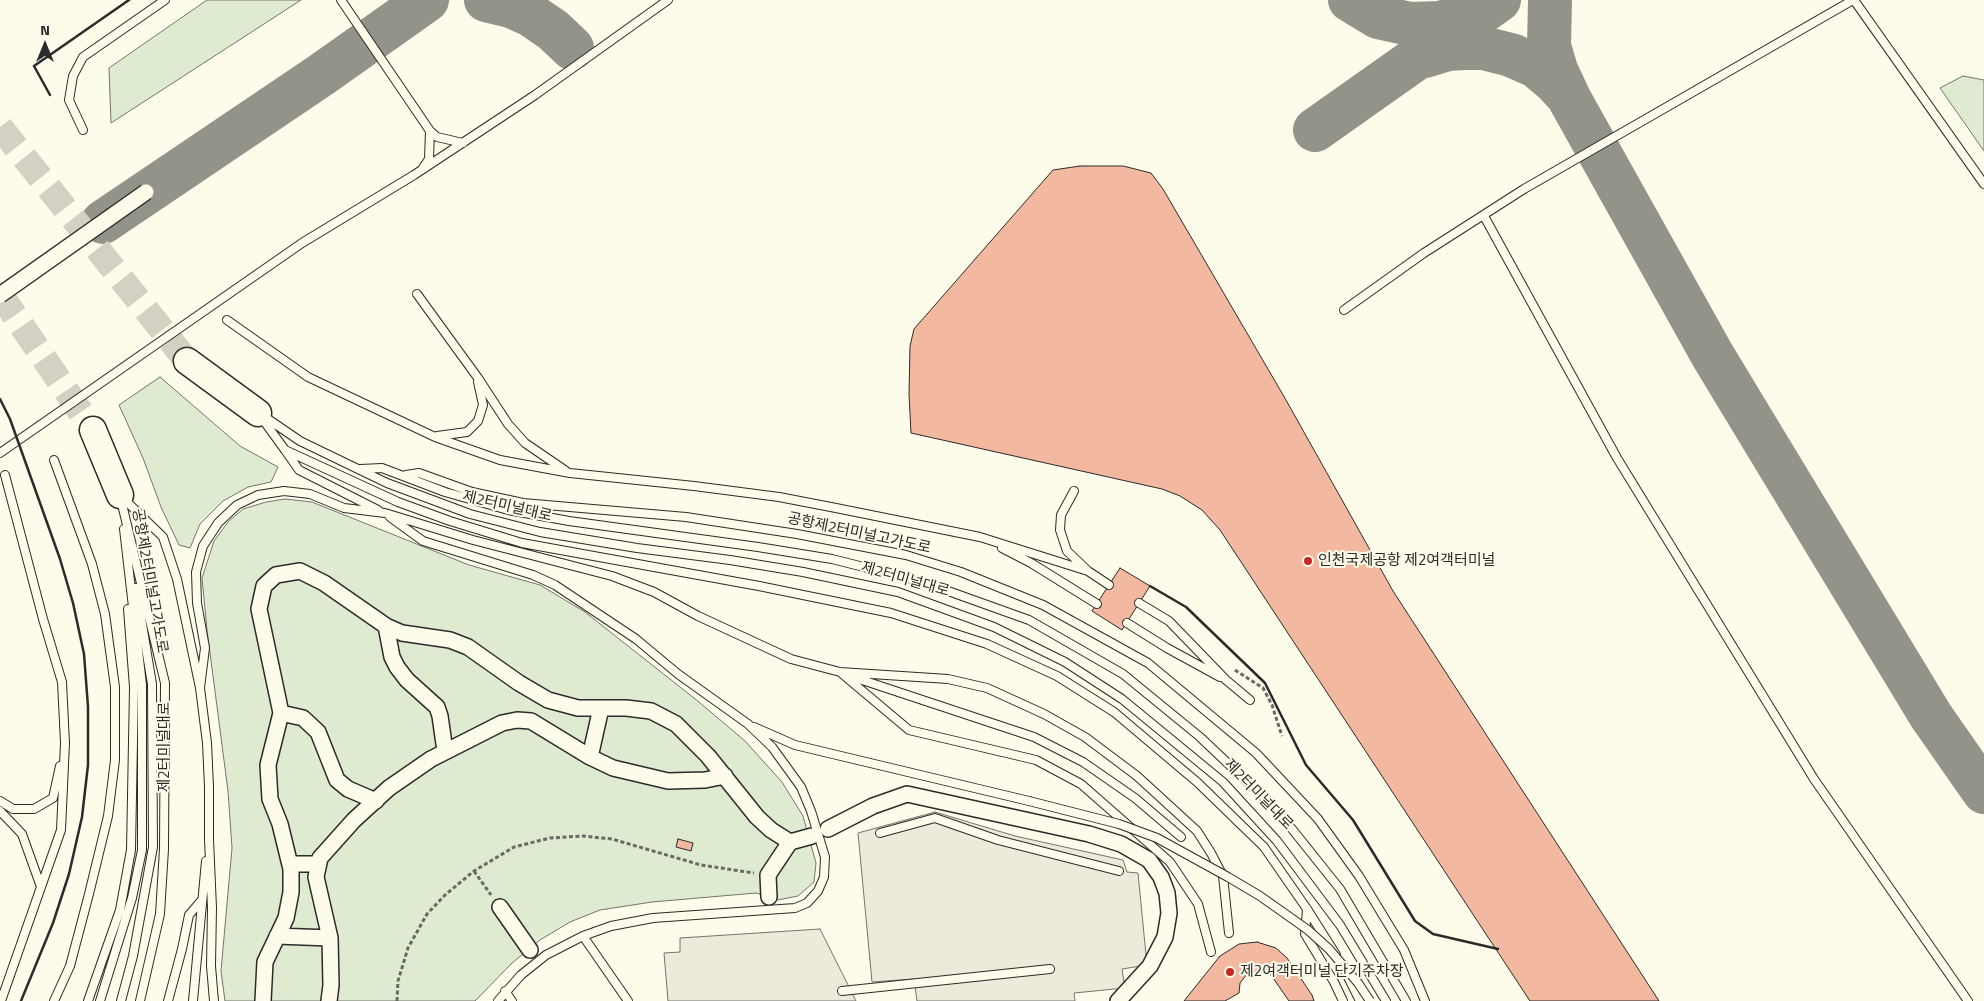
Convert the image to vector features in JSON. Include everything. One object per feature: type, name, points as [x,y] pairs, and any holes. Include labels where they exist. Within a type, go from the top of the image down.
[{"type":"highway","name":"제2터미널대로","points":[[187,361],[258,413]]},
{"type":"highway","name":"제2터미널대로","points":[[93,430],[120,495]]},
{"type":"street","points":[[0,295],[146,192]]},
{"type":"street","points":[[263,1001],[266,962],[286,918],[292,892],[290,864],[280,824],[270,799],[268,765],[281,713],[259,609],[264,586],[276,575],[300,571],[324,584],[386,626],[402,633],[450,640],[468,647],[536,694],[548,700],[578,708],[650,711],[676,724],[692,738],[757,817],[771,830],[790,842]]},
{"type":"street","points":[[386,626],[392,657],[398,667],[407,680],[436,707],[440,716],[445,751]]},
{"type":"street","points":[[530,721],[536,694]]},
{"type":"street","points":[[590,757],[601,708]]},
{"type":"street","points":[[281,713],[303,718],[318,732],[337,780],[348,790],[376,801]]},
{"type":"street","points":[[329,1001],[331,985],[330,938],[316,877],[320,858],[349,825],[389,788],[445,751],[502,723],[517,720],[530,721],[590,757],[613,768],[668,781],[705,780],[725,776]]},
{"type":"street","points":[[828,829],[873,806],[907,794],[1089,834],[1121,844],[1149,860],[1161,877],[1167,893],[1169,913],[1165,936],[1150,966],[1118,1001]]},
{"type":"street","points":[[769,897],[768,875],[790,842],[812,836]]},
{"type":"street","points":[[290,864],[318,864]]},
{"type":"street","points":[[500,907],[530,950]]},
{"type":"street","points":[[278,936],[330,938]]},
{"type":"lane","points":[[84,130],[69,100],[72,76],[84,57],[165,0]]},
{"type":"lane","points":[[341,0],[430,131],[437,137],[463,143]]},
{"type":"lane","points":[[0,453],[302,243],[463,143],[535,95],[668,0]]},
{"type":"lane","points":[[1344,310],[1424,253],[1524,189],[1853,0],[1984,184]]},
{"type":"lane","points":[[414,175],[423,169],[429,158],[430,131]]},
{"type":"lane","points":[[1484,216],[1618,458],[1814,779],[1968,1001]]},
{"type":"lane","points":[[417,294],[478,378],[508,424],[525,443],[570,473]]},
{"type":"lane","points":[[227,320],[308,377],[435,437],[500,460],[570,473],[779,497],[980,537],[1088,570]]},
{"type":"lane","points":[[435,437],[467,432],[478,420],[483,405],[478,378]]},
{"type":"lane","name":"제2터미널대로","points":[[258,413],[285,450],[398,502],[450,521],[522,542],[759,586],[891,613],[987,644],[1058,676],[1114,712],[1197,782],[1264,847],[1334,949],[1360,1001]]},
{"type":"lane","name":"제2터미널대로","points":[[258,413],[300,441],[358,469],[382,468],[445,492],[508,510],[568,521],[758,547],[832,560],[923,582],[1029,620],[1122,674],[1200,738],[1276,809],[1340,889],[1406,1001]]},
{"type":"lane","points":[[285,450],[299,470],[385,514],[423,541],[533,575],[555,585],[636,639],[678,674],[748,724],[772,747],[788,766],[801,787],[811,811],[825,857],[824,877],[818,891],[807,903],[794,908],[653,918],[612,926],[583,936],[546,955],[521,975],[498,1001]]},
{"type":"lane","points":[[54,460],[94,572],[105,614],[115,687],[115,760],[108,816],[90,894],[70,966],[54,1001]]},
{"type":"lane","points":[[358,469],[387,483],[470,514],[540,532],[803,572],[898,592],[994,627],[1065,662],[1122,699],[1215,776],[1277,841],[1340,925],[1386,1001]]},
{"type":"lane","name":"공항제2터미널고가도로","points":[[404,476],[419,473],[472,492],[523,503],[686,517],[797,534],[906,555],[961,572],[1043,605],[1148,663],[1256,753],[1318,819],[1359,876],[1404,950],[1425,1001]]},
{"type":"lane","points":[[1,1001],[61,830],[65,743],[62,682],[43,619],[5,476]]},
{"type":"lane","points":[[200,688],[205,648],[197,603],[196,572],[203,546],[218,523],[237,505],[258,495],[284,491],[310,494],[344,508],[385,514],[473,540],[612,576],[654,592],[706,620],[791,659],[840,672],[1034,738],[1083,762],[1135,798],[1181,837]]},
{"type":"lane","points":[[1074,491],[1061,515],[1060,530],[1067,551],[1088,570],[1109,585]]},
{"type":"lane","points":[[120,495],[163,537],[177,579],[200,688],[210,787],[211,966],[214,1001]]},
{"type":"lane","name":"제2터미널대로","points":[[100,1001],[132,898],[142,850],[142,685],[120,495]]},
{"type":"lane","name":"제2터미널대로","points":[[120,495],[165,683],[164,849],[160,914],[140,1001]]},
{"type":"lane","name":"공항제2터미널고가도로","points":[[88,1001],[120,910],[131,850],[134,687],[120,495]]},
{"type":"lane","name":"공항제2터미널고가도로","points":[[120,495],[152,684],[153,847],[133,956],[121,1001]]},
{"type":"lane","points":[[980,537],[1032,563],[1097,604]]},
{"type":"lane","points":[[1140,603],[1169,621],[1226,680],[1250,700]]},
{"type":"lane","points":[[1127,622],[1167,648],[1226,680]]},
{"type":"lane","points":[[840,672],[948,679],[987,688],[1044,714],[1084,738],[1137,776],[1197,831],[1211,853],[1222,876],[1228,933]]},
{"type":"lane","points":[[840,672],[909,730],[1036,760],[1081,784],[1170,862],[1198,904],[1211,952]]},
{"type":"lane","points":[[748,724],[795,745],[1119,824],[1157,838],[1260,896],[1308,930],[1329,949],[1358,982],[1370,1001]]},
{"type":"lane","points":[[0,801],[13,809],[34,809],[53,798],[65,743]]},
{"type":"lane","points":[[0,811],[22,834],[41,888]]},
{"type":"lane","points":[[880,833],[935,818],[998,840],[1119,871]]},
{"type":"lane","points":[[193,1001],[201,902],[209,839]]},
{"type":"lane","points":[[168,1001],[189,915],[201,902]]},
{"type":"lane","points":[[1307,909],[1304,934],[1334,982],[1343,1001]]},
{"type":"lane","points":[[583,936],[628,1001]]},
{"type":"lane","points":[[842,992],[1050,969]]},
{"type":"lane","points":[[505,991],[512,1001]]},
{"type":"path","points":[[397,1001],[398,982],[408,948],[427,914],[445,895],[474,871],[514,847],[550,838],[583,836],[612,839],[701,865],[768,875]]},
{"type":"path","points":[[474,871],[500,907]]},
{"type":"green space","points":[[207,0],[301,0],[111,123],[109,68]]},
{"type":"green space","points":[[1963,76],[1984,80],[1984,151],[1940,88]]},
{"type":"green space","points":[[160,377],[240,446],[278,467],[271,482],[248,487],[223,501],[200,524],[190,548],[179,545],[161,507],[143,458],[119,405]]},
{"type":"green space","points":[[285,499],[312,502],[469,565],[540,585],[585,612],[745,741],[782,782],[803,816],[816,863],[814,882],[798,896],[778,900],[756,893],[652,902],[600,910],[570,922],[540,940],[512,963],[475,1001],[225,1001],[221,971],[232,848],[228,791],[202,578],[214,541],[228,522],[243,509]]},
{"type":"shaded area","points":[[935,812],[1015,836],[1123,860],[1127,872],[1138,873],[1147,965],[1122,969],[1125,988],[1074,993],[1075,1001],[917,1001],[914,979],[872,982],[858,833]]},
{"type":"shaded area","points":[[820,929],[856,1001],[668,1001],[664,953],[680,952],[680,938]]},
{"type":"building","name":"인천국제공항 제2여객터미널","points":[[1080,166],[1123,166],[1151,173],[1163,189],[1286,400],[1393,591],[1659,1001],[1530,1001],[1220,530],[1202,510],[1180,496],[1162,489],[911,433],[909,394],[910,346],[914,329],[1053,170]]},
{"type":"building","points":[[1120,568],[1150,586],[1122,630],[1092,611]]},
{"type":"building","points":[[678,839],[693,843],[691,851],[676,847]]},
{"type":"building","name":"제2여객터미널 단기주차장","points":[[1257,942],[1276,948],[1287,958],[1314,1001],[1289,1001],[1271,975],[1259,971],[1247,974],[1240,983],[1239,993],[1225,1001],[1184,1001],[1220,956],[1239,944]]},
{"type":"taxiway","points":[[103,222],[321,75],[427,0]]},
{"type":"taxiway","points":[[486,0],[511,6],[531,15],[553,30],[572,48]]},
{"type":"taxiway","points":[[1350,0],[1378,17],[1410,24],[1440,23],[1470,14]]},
{"type":"taxiway","points":[[1315,130],[1499,0]]},
{"type":"taxiway","points":[[1550,0],[1549,46],[1556,70],[1570,100],[1713,356],[1931,716],[1984,792]]},
{"type":"taxiway","points":[[1425,56],[1448,49],[1464,48],[1483,48],[1511,55],[1536,66],[1567,95]]},
{"type":"tunnel","points":[[0,127],[187,361]]},
{"type":"tunnel","points":[[0,294],[93,430]]},
{"type":"wall","points":[[50,95],[34,66],[129,0]]},
{"type":"wall","points":[[0,399],[10,419],[60,559],[73,603],[84,654],[88,707],[88,765],[82,817],[69,874],[53,923],[21,1001]]},
{"type":"wall","points":[[1150,586],[1186,607],[1265,683],[1306,765],[1353,820],[1415,921],[1433,934],[1498,949]]},
{"type":"place","name":"인천국제공항 제2여객터미널","points":[[1308,561]]},
{"type":"place","name":"제2여객터미널 단기주차장","points":[[1230,972]]}]
